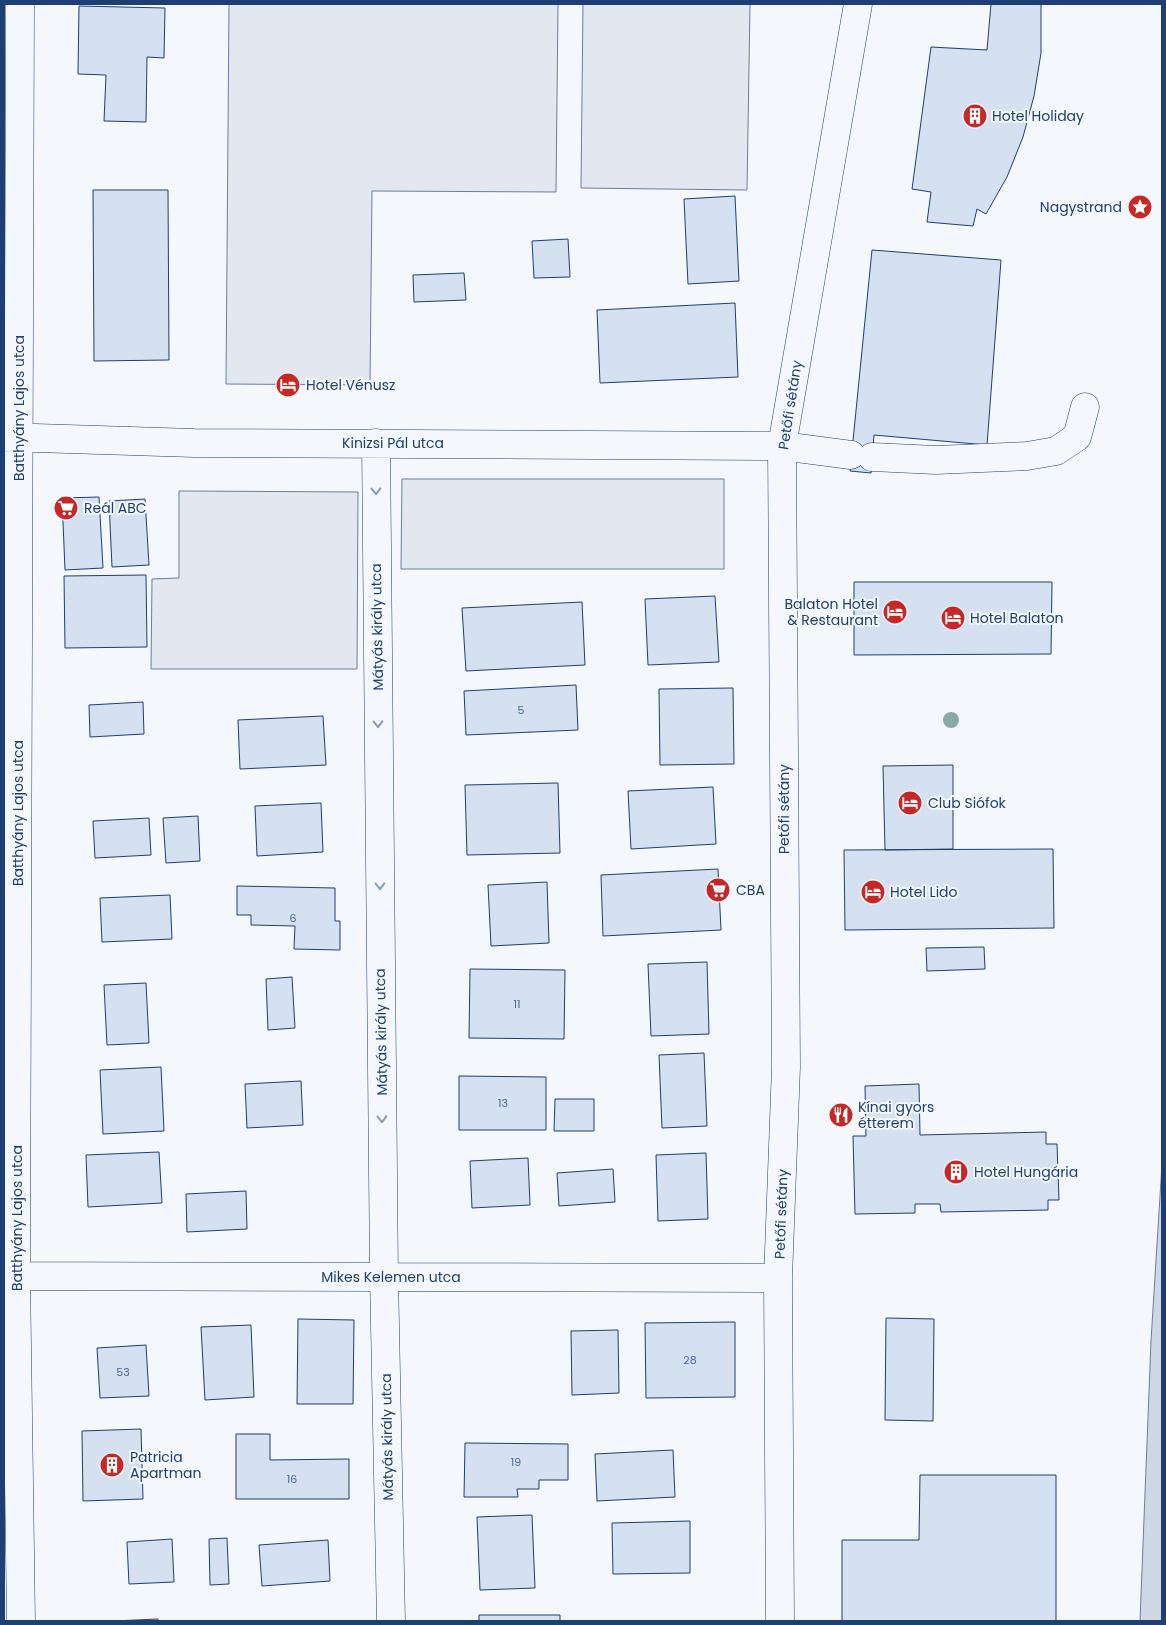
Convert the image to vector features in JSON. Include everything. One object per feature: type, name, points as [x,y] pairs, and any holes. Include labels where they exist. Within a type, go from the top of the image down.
[{"type":"street","name":"Batthyány Lajos utca","points":[[20,4],[11,437],[10,1276],[21,1621]]},
{"type":"street","name":"Petőfi sétány","points":[[780,1621],[778,1278],[786,1067],[782,446],[858,4]]},
{"type":"street","name":"Kinizsi Pál utca","points":[[11,437],[194,443],[782,446],[862,456],[936,460],[1027,456],[1056,451],[1077,436],[1085,407]]},
{"type":"street","name":"Mátyás király utca","points":[[376,443],[384,1276],[392,1621]]},
{"type":"street","name":"Mikes Kelemen utca","points":[[10,1276],[778,1278]]},
{"type":"shaded area","points":[[229,4],[558,4],[556,192],[372,191],[370,385],[226,384]]},
{"type":"shaded area","points":[[583,4],[750,4],[747,190],[581,188]]},
{"type":"shaded area","points":[[402,479],[724,479],[724,569],[401,569]]},
{"type":"shaded area","points":[[179,491],[358,492],[357,669],[151,669],[152,579],[179,578]]},
{"type":"shaded area","points":[[1162,1164],[1162,1621],[1140,1621],[1151,1341]]},
{"type":"building","name":"Hotel Holiday","points":[[991,4],[1041,4],[1041,53],[1034,96],[1023,137],[1007,177],[986,214],[977,209],[973,226],[927,222],[931,192],[912,189],[931,47],[987,50]]},
{"type":"building","points":[[79,6],[165,8],[164,58],[147,57],[146,122],[104,121],[106,75],[78,74]]},
{"type":"building","points":[[93,190],[168,190],[169,360],[94,361]]},
{"type":"building","points":[[735,196],[739,281],[688,284],[684,199]]},
{"type":"building","points":[[568,239],[570,277],[534,278],[532,241]]},
{"type":"building","points":[[872,250],[1001,260],[987,445],[874,435],[871,473],[850,471]]},
{"type":"building","points":[[464,273],[466,300],[414,302],[413,275]]},
{"type":"building","points":[[735,303],[738,377],[600,383],[597,310]]},
{"type":"building","points":[[99,497],[103,568],[65,570],[62,498]]},
{"type":"building","points":[[145,499],[149,565],[112,567],[109,501]]},
{"type":"building","points":[[146,575],[147,647],[65,648],[64,576]]},
{"type":"building","name":"Hotel Balaton","points":[[854,582],[1052,582],[1051,654],[854,655]]},
{"type":"building","points":[[715,596],[719,662],[648,665],[645,599]]},
{"type":"building","points":[[582,602],[585,665],[466,671],[462,608]]},
{"type":"building","points":[[576,685],[578,730],[466,735],[464,691]]},
{"type":"building","points":[[733,688],[734,764],[660,765],[659,689]]},
{"type":"building","points":[[143,702],[144,734],[90,737],[89,705]]},
{"type":"building","points":[[323,716],[326,765],[240,769],[238,720]]},
{"type":"building","points":[[953,765],[953,849],[885,850],[883,766]]},
{"type":"building","points":[[558,783],[560,853],[467,855],[465,785]]},
{"type":"building","points":[[713,787],[716,844],[631,849],[628,791]]},
{"type":"building","points":[[321,803],[323,852],[257,856],[255,806]]},
{"type":"building","points":[[198,816],[200,861],[166,863],[163,818]]},
{"type":"building","points":[[149,818],[151,855],[95,858],[93,821]]},
{"type":"building","points":[[1053,849],[1054,928],[845,930],[844,850]]},
{"type":"building","points":[[718,869],[721,930],[603,936],[601,875]]},
{"type":"building","points":[[547,882],[549,943],[491,946],[488,885]]},
{"type":"building","points":[[237,886],[335,888],[335,921],[340,921],[340,950],[294,949],[295,926],[251,925],[251,915],[237,915]]},
{"type":"building","points":[[170,895],[172,939],[102,942],[100,898]]},
{"type":"building","points":[[984,947],[985,969],[927,971],[926,948]]},
{"type":"building","points":[[707,962],[709,1034],[651,1036],[648,964]]},
{"type":"building","points":[[470,969],[565,970],[564,1039],[469,1038]]},
{"type":"building","points":[[292,977],[295,1028],[268,1030],[266,979]]},
{"type":"building","points":[[146,983],[149,1043],[107,1045],[104,985]]},
{"type":"building","points":[[704,1053],[707,1126],[662,1128],[659,1055]]},
{"type":"building","points":[[161,1067],[164,1131],[103,1134],[100,1070]]},
{"type":"building","points":[[459,1076],[546,1077],[546,1130],[459,1130]]},
{"type":"building","points":[[301,1081],[303,1125],[247,1128],[245,1084]]},
{"type":"building","name":"Hotel Hungária","points":[[919,1084],[920,1135],[1046,1132],[1046,1144],[1057,1144],[1059,1200],[1048,1200],[1048,1210],[941,1212],[940,1204],[915,1204],[915,1213],[855,1214],[853,1136],[866,1136],[865,1086]]},
{"type":"building","points":[[555,1099],[594,1099],[594,1131],[554,1131]]},
{"type":"building","points":[[159,1152],[162,1203],[88,1207],[86,1155]]},
{"type":"building","points":[[706,1153],[708,1219],[658,1221],[656,1155]]},
{"type":"building","points":[[528,1158],[530,1205],[472,1208],[470,1161]]},
{"type":"building","points":[[613,1169],[615,1202],[559,1206],[557,1173]]},
{"type":"building","points":[[246,1191],[247,1229],[187,1232],[186,1194]]},
{"type":"building","points":[[886,1318],[934,1319],[933,1421],[885,1420]]},
{"type":"building","points":[[298,1319],[354,1320],[353,1404],[297,1404]]},
{"type":"building","points":[[735,1322],[735,1397],[646,1398],[645,1323]]},
{"type":"building","points":[[251,1325],[254,1397],[205,1400],[201,1327]]},
{"type":"building","points":[[618,1330],[619,1393],[572,1395],[571,1331]]},
{"type":"building","points":[[146,1345],[149,1396],[100,1398],[97,1348]]},
{"type":"building","name":"Patricia Apartman","points":[[141,1429],[143,1499],[83,1501],[82,1431]]},
{"type":"building","points":[[236,1434],[270,1434],[270,1460],[349,1459],[349,1499],[236,1499]]},
{"type":"building","points":[[465,1443],[568,1444],[568,1480],[539,1480],[539,1489],[517,1489],[518,1497],[464,1497]]},
{"type":"building","points":[[673,1450],[675,1497],[597,1501],[595,1454]]},
{"type":"building","points":[[920,1475],[1056,1475],[1056,1621],[842,1621],[842,1540],[919,1540]]},
{"type":"building","points":[[532,1515],[535,1588],[480,1590],[477,1517]]},
{"type":"building","points":[[690,1521],[690,1573],[613,1574],[612,1523]]},
{"type":"building","points":[[227,1538],[229,1584],[210,1585],[209,1539]]},
{"type":"building","points":[[172,1539],[174,1582],[129,1584],[127,1542]]},
{"type":"building","points":[[328,1540],[330,1581],[262,1586],[259,1545]]},
{"type":"building","points":[[479,1615],[560,1615],[560,1621],[479,1621]]},
{"type":"building","points":[[158,1619],[158,1621],[114,1621]]},
{"type":"place","name":"Hotel Holiday","points":[[975,116]]},
{"type":"place","name":"Nagystrand","points":[[1140,207]]},
{"type":"place","name":"Hotel Vénusz","points":[[288,385]]},
{"type":"place","name":"Reál ABC","points":[[66,508]]},
{"type":"place","name":"Balaton Hotel & Restaurant","points":[[895,612]]},
{"type":"place","name":"Hotel Balaton","points":[[953,618]]},
{"type":"place","name":"Club Siófok","points":[[910,803]]},
{"type":"place","name":"CBA","points":[[718,890]]},
{"type":"place","name":"Hotel Lido","points":[[873,892]]},
{"type":"place","name":"Kínai gyors étterem","points":[[841,1115]]},
{"type":"place","name":"Hotel Hungária","points":[[956,1172]]},
{"type":"place","name":"Patricia Apartman","points":[[112,1465]]}]
